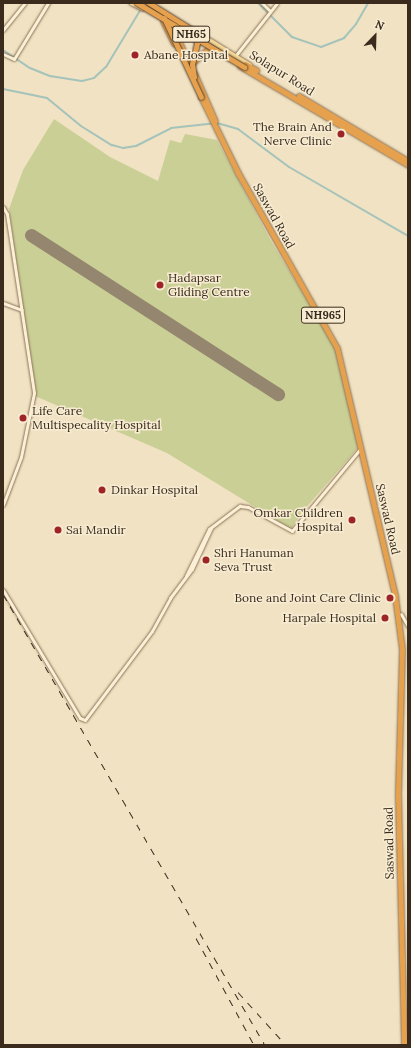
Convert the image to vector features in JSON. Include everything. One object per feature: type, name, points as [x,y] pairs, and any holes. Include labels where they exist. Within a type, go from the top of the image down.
[{"type":"highway","name":"NH965","points":[[147,3],[190,26],[196,36],[192,73],[214,122]]},
{"type":"highway","name":"NH65","points":[[140,5],[245,65]]},
{"type":"highway","name":"NH65","points":[[140,5],[252,70]]},
{"type":"highway","name":"NH965","points":[[163,19],[205,106]]},
{"type":"highway","points":[[163,19],[174,44]]},
{"type":"highway","points":[[176,20],[172,26],[186,58],[192,62],[209,48]]},
{"type":"highway","name":"Solapur Road","points":[[172,26],[209,48],[252,70],[408,160]]},
{"type":"highway","points":[[174,44],[175,32]]},
{"type":"highway","name":"NH965","points":[[174,44],[205,106]]},
{"type":"highway","name":"NH965","points":[[192,62],[192,70],[214,122]]},
{"type":"highway","name":"Solapur Road","points":[[252,70],[408,165]]},
{"type":"highway","name":"Saswad Road","points":[[205,106],[339,345],[401,614],[399,831],[406,1043]]},
{"type":"highway","name":"Saswad Road","points":[[214,122],[332,338],[360,449],[400,622]]},
{"type":"main road","points":[[131,3],[140,5],[172,26]]},
{"type":"main road","name":"Solapur Road","points":[[147,3],[236,55],[252,70]]},
{"type":"street","points":[[3,30],[25,3]]},
{"type":"street","points":[[3,54],[14,59],[48,3]]},
{"type":"street","points":[[262,3],[269,12]]},
{"type":"street","points":[[236,55],[277,3]]},
{"type":"street","points":[[3,207],[7,214],[34,393],[21,457],[3,505]]},
{"type":"street","points":[[3,303],[22,310]]},
{"type":"street","points":[[3,590],[84,721],[146,639],[186,576],[211,528],[240,506],[248,507],[292,531],[323,491],[360,449]]},
{"type":"street","points":[[401,614],[408,626]]},
{"type":"green space","name":"Hadapsar Gliding Centre","points":[[54,119],[110,157],[158,181],[170,140],[181,143],[185,134],[217,140],[271,241],[333,343],[342,370],[358,448],[302,512],[291,529],[167,453],[35,396],[9,209],[23,170]]},
{"type":"waterway","points":[[258,3],[292,37],[321,47],[344,38],[356,24],[368,3]]},
{"type":"waterway","points":[[3,50],[30,68],[50,76],[82,81],[94,78],[106,67],[141,9]]},
{"type":"waterway","points":[[3,89],[47,98],[81,126],[112,145],[123,148],[136,146],[171,128],[217,123],[238,129],[289,167],[408,236]]},
{"type":"runway","points":[[31,235],[278,394]]},
{"type":"railway","points":[[3,594],[265,1045]]},
{"type":"railway","points":[[196,938],[254,1045]]},
{"type":"railway","points":[[238,992],[286,1045]]},
{"type":"place","name":"Abane Hospital","points":[[135,55]]},
{"type":"place","name":"The Brain And Nerve Clinic","points":[[341,134]]},
{"type":"place","name":"Hadapsar Gliding Centre","points":[[160,285]]},
{"type":"place","name":"Life Care Multispecality Hospital","points":[[23,418]]},
{"type":"place","name":"Dinkar Hospital","points":[[102,490]]},
{"type":"place","name":"Omkar Children Hospital","points":[[352,520]]},
{"type":"place","name":"Sai Mandir","points":[[58,530]]},
{"type":"place","name":"Shri Hanuman Seva Trust","points":[[206,560]]},
{"type":"place","name":"Bone and Joint Care Clinic","points":[[390,598]]},
{"type":"place","name":"Harpale Hospital","points":[[385,618]]}]
